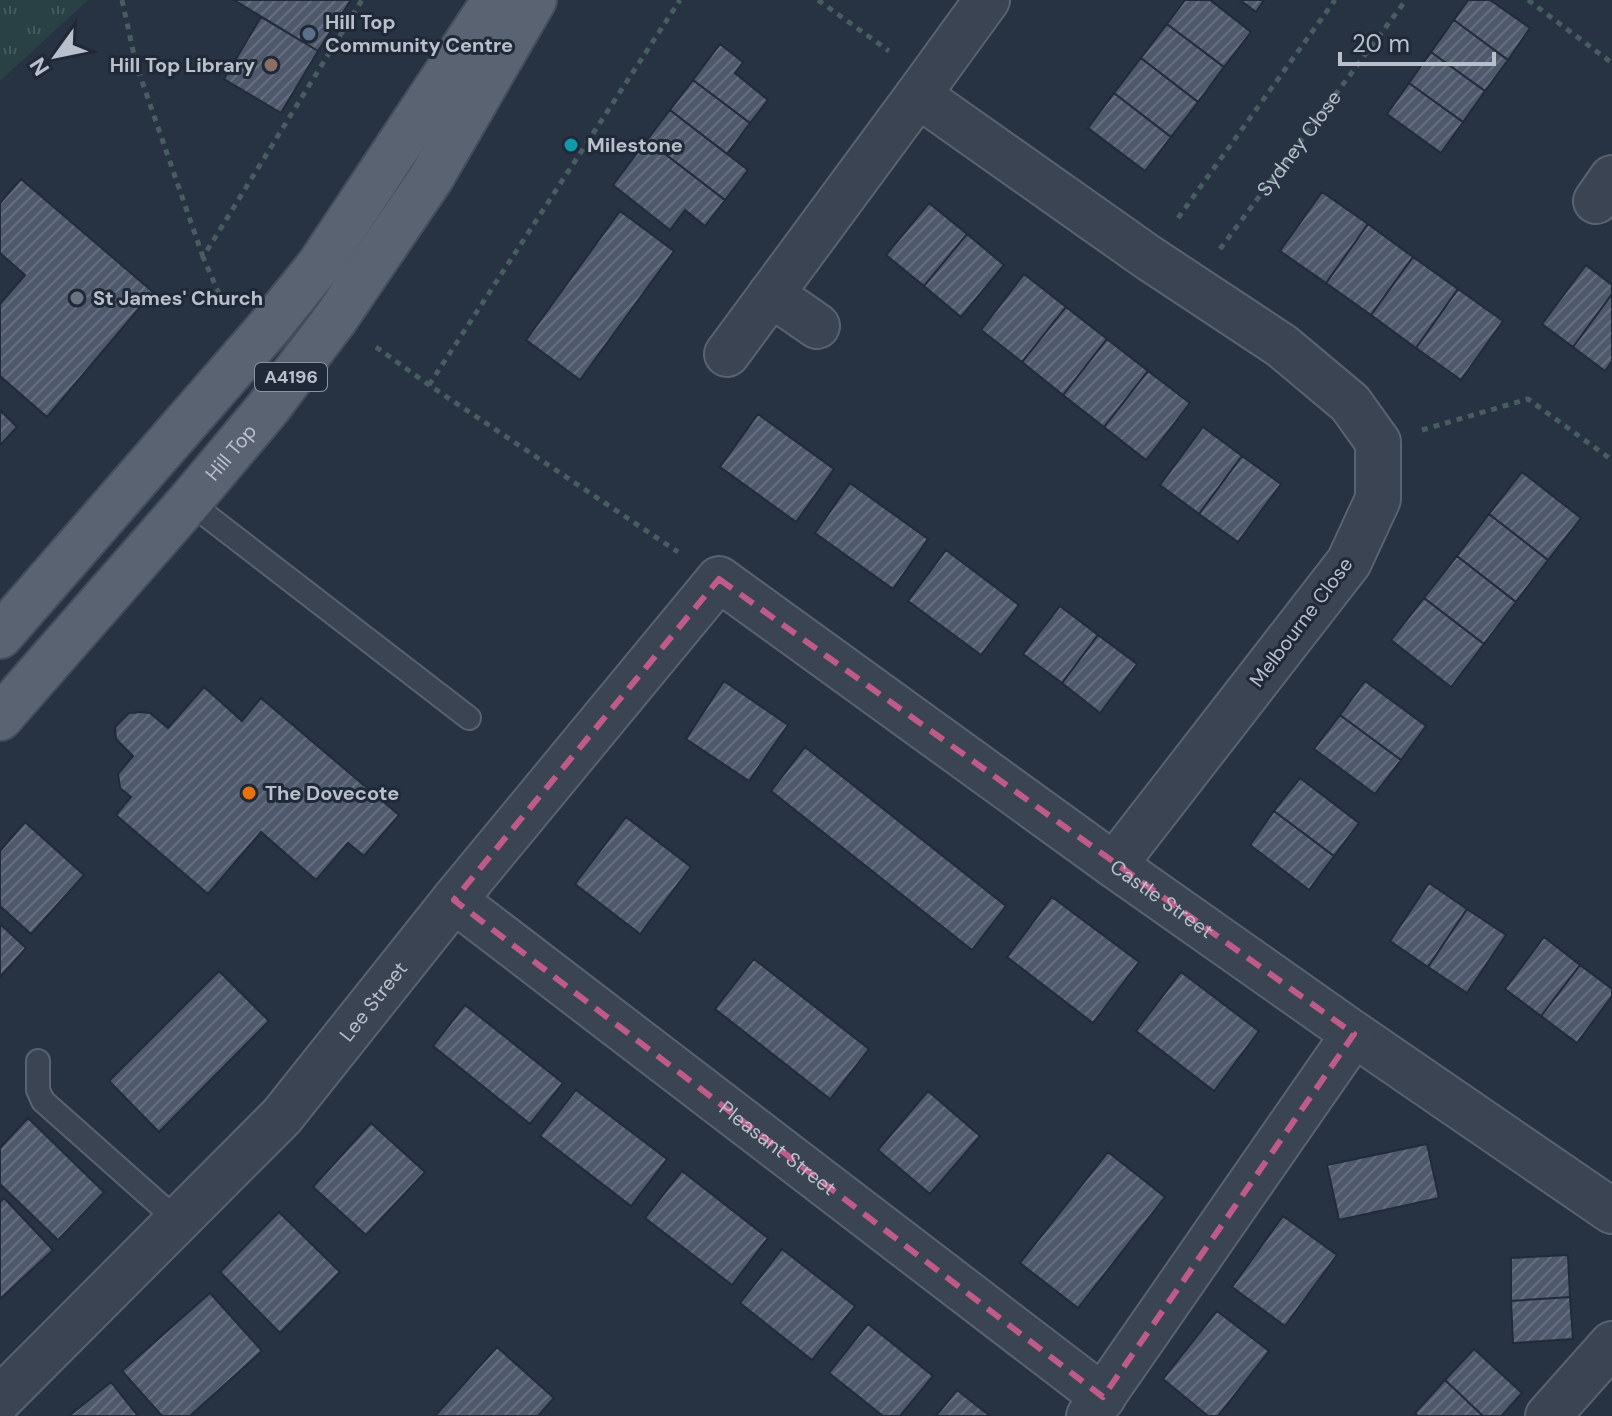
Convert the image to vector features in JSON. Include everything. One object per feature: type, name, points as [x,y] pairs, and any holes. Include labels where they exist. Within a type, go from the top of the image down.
[{"type":"main road","name":"A4196","points":[[0,636],[247,353],[320,264],[495,0]]},
{"type":"main road","name":"Hill Top","points":[[0,718],[268,408],[336,318],[431,178],[534,0]]},
{"type":"street","points":[[727,354],[987,0]]},
{"type":"street","points":[[923,88],[1149,258],[1282,346],[1350,403],[1378,442]]},
{"type":"street","points":[[771,294],[817,326]]},
{"type":"street","name":"Melbourne Close","points":[[1114,865],[1349,562],[1378,499],[1378,442]]},
{"type":"street","name":"Castle Street","points":[[719,579],[1114,865],[1612,1211]]},
{"type":"street","name":"Lee Street","points":[[0,1399],[282,1116],[454,900],[719,579]]},
{"type":"street","name":"Pleasant Street","points":[[454,900],[1096,1406],[1354,1034]]},
{"type":"street","points":[[1548,1416],[1612,1344]]},
{"type":"lane","points":[[189,502],[469,718]]},
{"type":"lane","points":[[38,1061],[38,1090],[43,1101],[178,1221]]},
{"type":"path","points":[[122,0],[136,64],[203,257],[247,353]]},
{"type":"path","points":[[203,257],[362,0]]},
{"type":"path","points":[[429,385],[680,0]]},
{"type":"path","points":[[818,0],[923,88]]},
{"type":"path","points":[[1149,258],[1335,0]]},
{"type":"path","name":"Sydney Close","points":[[1192,287],[1406,0]]},
{"type":"path","points":[[1528,0],[1612,63]]},
{"type":"path","points":[[336,318],[429,385],[719,579]]},
{"type":"path","points":[[1378,442],[1528,399],[1612,460]]},
{"type":"highlighted area","points":[[719,579],[1354,1034],[1103,1397],[454,900]]},
{"type":"green space","points":[[0,0],[88,0],[0,81]]},
{"type":"building","name":"Hill Top Community Centre","points":[[234,0],[351,0],[318,51]]},
{"type":"building","points":[[1185,0],[1210,0],[1251,32],[1224,67],[1167,24]]},
{"type":"building","points":[[1240,0],[1264,0],[1256,12]]},
{"type":"building","points":[[1468,0],[1490,0],[1530,28],[1508,60],[1454,20]]},
{"type":"building","name":"Hill Top Library","points":[[261,17],[318,51],[281,113],[224,79]]},
{"type":"building","points":[[1454,20],[1508,60],[1485,91],[1431,52]]},
{"type":"building","points":[[1167,24],[1224,67],[1198,102],[1141,58]]},
{"type":"building","points":[[720,44],[743,62],[735,73],[768,100],[750,123],[693,80]]},
{"type":"building","points":[[1431,52],[1485,91],[1463,122],[1409,83]]},
{"type":"building","points":[[1141,58],[1198,102],[1171,137],[1114,93]]},
{"type":"building","points":[[693,80],[750,123],[727,154],[670,110]]},
{"type":"building","points":[[1409,83],[1463,122],[1441,153],[1387,114]]},
{"type":"building","points":[[1114,93],[1171,137],[1145,171],[1088,128]]},
{"type":"building","points":[[670,110],[748,170],[725,200],[647,140]]},
{"type":"building","points":[[647,140],[725,200],[705,226],[685,210],[670,230],[613,185]]},
{"type":"building","name":"St James' Church","points":[[21,179],[153,292],[47,417],[0,376],[0,304],[25,275],[0,253],[0,203]]},
{"type":"building","points":[[1322,192],[1368,224],[1326,283],[1280,251]]},
{"type":"building","points":[[929,203],[967,234],[924,286],[886,255]]},
{"type":"building","points":[[620,211],[674,251],[580,380],[526,340]]},
{"type":"building","points":[[1368,224],[1413,257],[1371,315],[1326,283]]},
{"type":"building","points":[[967,234],[1004,265],[961,317],[924,286]]},
{"type":"building","points":[[1413,257],[1458,289],[1416,348],[1371,315]]},
{"type":"building","points":[[1586,265],[1612,285],[1612,294],[1573,347],[1542,324]]},
{"type":"building","points":[[1024,274],[1066,307],[1022,362],[981,330]]},
{"type":"building","points":[[1458,289],[1503,321],[1461,380],[1416,348]]},
{"type":"building","points":[[1612,294],[1612,361],[1605,371],[1573,347]]},
{"type":"building","points":[[1066,307],[1107,339],[1063,395],[1022,362]]},
{"type":"building","points":[[1107,339],[1148,371],[1104,427],[1063,395]]},
{"type":"building","points":[[1148,371],[1190,403],[1146,460],[1104,427]]},
{"type":"building","points":[[0,410],[17,427],[0,445]]},
{"type":"building","points":[[758,414],[834,469],[796,522],[720,467]]},
{"type":"building","points":[[1203,427],[1242,456],[1199,514],[1160,485]]},
{"type":"building","points":[[1242,456],[1281,484],[1238,542],[1199,514]]},
{"type":"building","points":[[1522,472],[1581,518],[1548,560],[1489,514]]},
{"type":"building","points":[[850,483],[928,539],[893,589],[815,533]]},
{"type":"building","points":[[1489,514],[1548,560],[1516,602],[1457,556]]},
{"type":"building","points":[[946,550],[1019,605],[981,655],[908,601]]},
{"type":"building","points":[[1457,556],[1516,602],[1484,644],[1424,598]]},
{"type":"building","points":[[1424,598],[1484,644],[1451,687],[1391,640]]},
{"type":"building","points":[[1060,606],[1098,635],[1062,683],[1023,654]]},
{"type":"building","points":[[1098,635],[1137,664],[1100,713],[1062,683]]},
{"type":"building","points":[[724,681],[788,725],[749,781],[686,739]]},
{"type":"building","points":[[1365,681],[1426,726],[1401,760],[1340,715]]},
{"type":"building","name":"The Dovecote","points":[[204,687],[242,721],[261,698],[399,815],[364,856],[348,843],[316,880],[261,832],[208,894],[116,815],[131,797],[120,788],[118,774],[133,756],[116,739],[115,727],[129,713],[142,712],[150,713],[168,728]]},
{"type":"building","points":[[1340,715],[1401,760],[1375,794],[1314,749]]},
{"type":"building","points":[[805,747],[1006,906],[972,950],[771,791]]},
{"type":"building","points":[[1300,778],[1359,823],[1334,856],[1274,811]]},
{"type":"building","points":[[1274,811],[1334,856],[1309,890],[1250,845]]},
{"type":"building","points":[[626,817],[691,867],[640,934],[575,884]]},
{"type":"building","points":[[25,822],[84,875],[31,934],[0,906],[0,851]]},
{"type":"building","points":[[1429,883],[1467,909],[1428,967],[1390,941]]},
{"type":"building","points":[[1052,897],[1139,962],[1093,1023],[1007,957]]},
{"type":"building","points":[[1467,909],[1506,935],[1467,993],[1428,967]]},
{"type":"building","points":[[0,924],[26,948],[0,977]]},
{"type":"building","points":[[1544,937],[1580,965],[1541,1016],[1505,989]]},
{"type":"building","points":[[754,959],[869,1049],[830,1099],[715,1009]]},
{"type":"building","points":[[1580,965],[1612,989],[1612,996],[1577,1043],[1541,1016]]},
{"type":"building","points":[[219,971],[269,1021],[159,1132],[109,1081]]},
{"type":"building","points":[[1181,972],[1259,1031],[1214,1091],[1136,1031]]},
{"type":"building","points":[[465,1005],[563,1083],[530,1124],[433,1046]]},
{"type":"building","points":[[576,1090],[667,1159],[631,1206],[540,1136]]},
{"type":"building","points":[[928,1091],[980,1136],[930,1194],[878,1150]]},
{"type":"building","points":[[28,1118],[104,1192],[58,1240],[0,1184],[0,1148]]},
{"type":"building","points":[[371,1123],[425,1172],[366,1235],[313,1187]]},
{"type":"building","points":[[1427,1144],[1439,1198],[1339,1220],[1327,1165]]},
{"type":"building","points":[[1108,1152],[1165,1197],[1078,1308],[1020,1263]]},
{"type":"building","points":[[682,1171],[768,1238],[732,1285],[645,1218]]},
{"type":"building","points":[[4,1198],[53,1250],[0,1299],[0,1202]]},
{"type":"building","points":[[279,1212],[340,1272],[280,1333],[220,1272]]},
{"type":"building","points":[[1283,1216],[1337,1255],[1285,1326],[1232,1287]]},
{"type":"building","points":[[782,1249],[855,1306],[812,1360],[740,1303]]},
{"type":"building","points":[[1568,1255],[1570,1297],[1511,1301],[1511,1258]]},
{"type":"building","points":[[210,1293],[262,1351],[190,1416],[162,1416],[122,1371]]},
{"type":"building","points":[[1570,1297],[1573,1339],[1513,1343],[1511,1301]]},
{"type":"building","points":[[1217,1311],[1269,1351],[1218,1416],[1208,1416],[1163,1379]]},
{"type":"building","points":[[868,1324],[933,1376],[900,1416],[883,1416],[829,1373]]},
{"type":"building","points":[[497,1347],[554,1398],[538,1416],[435,1416]]},
{"type":"building","points":[[1474,1349],[1522,1393],[1501,1416],[1483,1416],[1445,1380]]},
{"type":"building","points":[[1445,1380],[1483,1416],[1418,1416],[1415,1413]]},
{"type":"building","points":[[111,1382],[138,1416],[69,1416]]},
{"type":"building","points":[[957,1390],[990,1416],[936,1416]]},
{"type":"place","name":"Hill Top Community Centre","points":[[309,34]]},
{"type":"place","name":"Hill Top Library","points":[[271,65]]},
{"type":"place","name":"Milestone","points":[[571,145]]},
{"type":"place","name":"St James' Church","points":[[77,298]]},
{"type":"place","name":"The Dovecote","points":[[249,793]]}]
